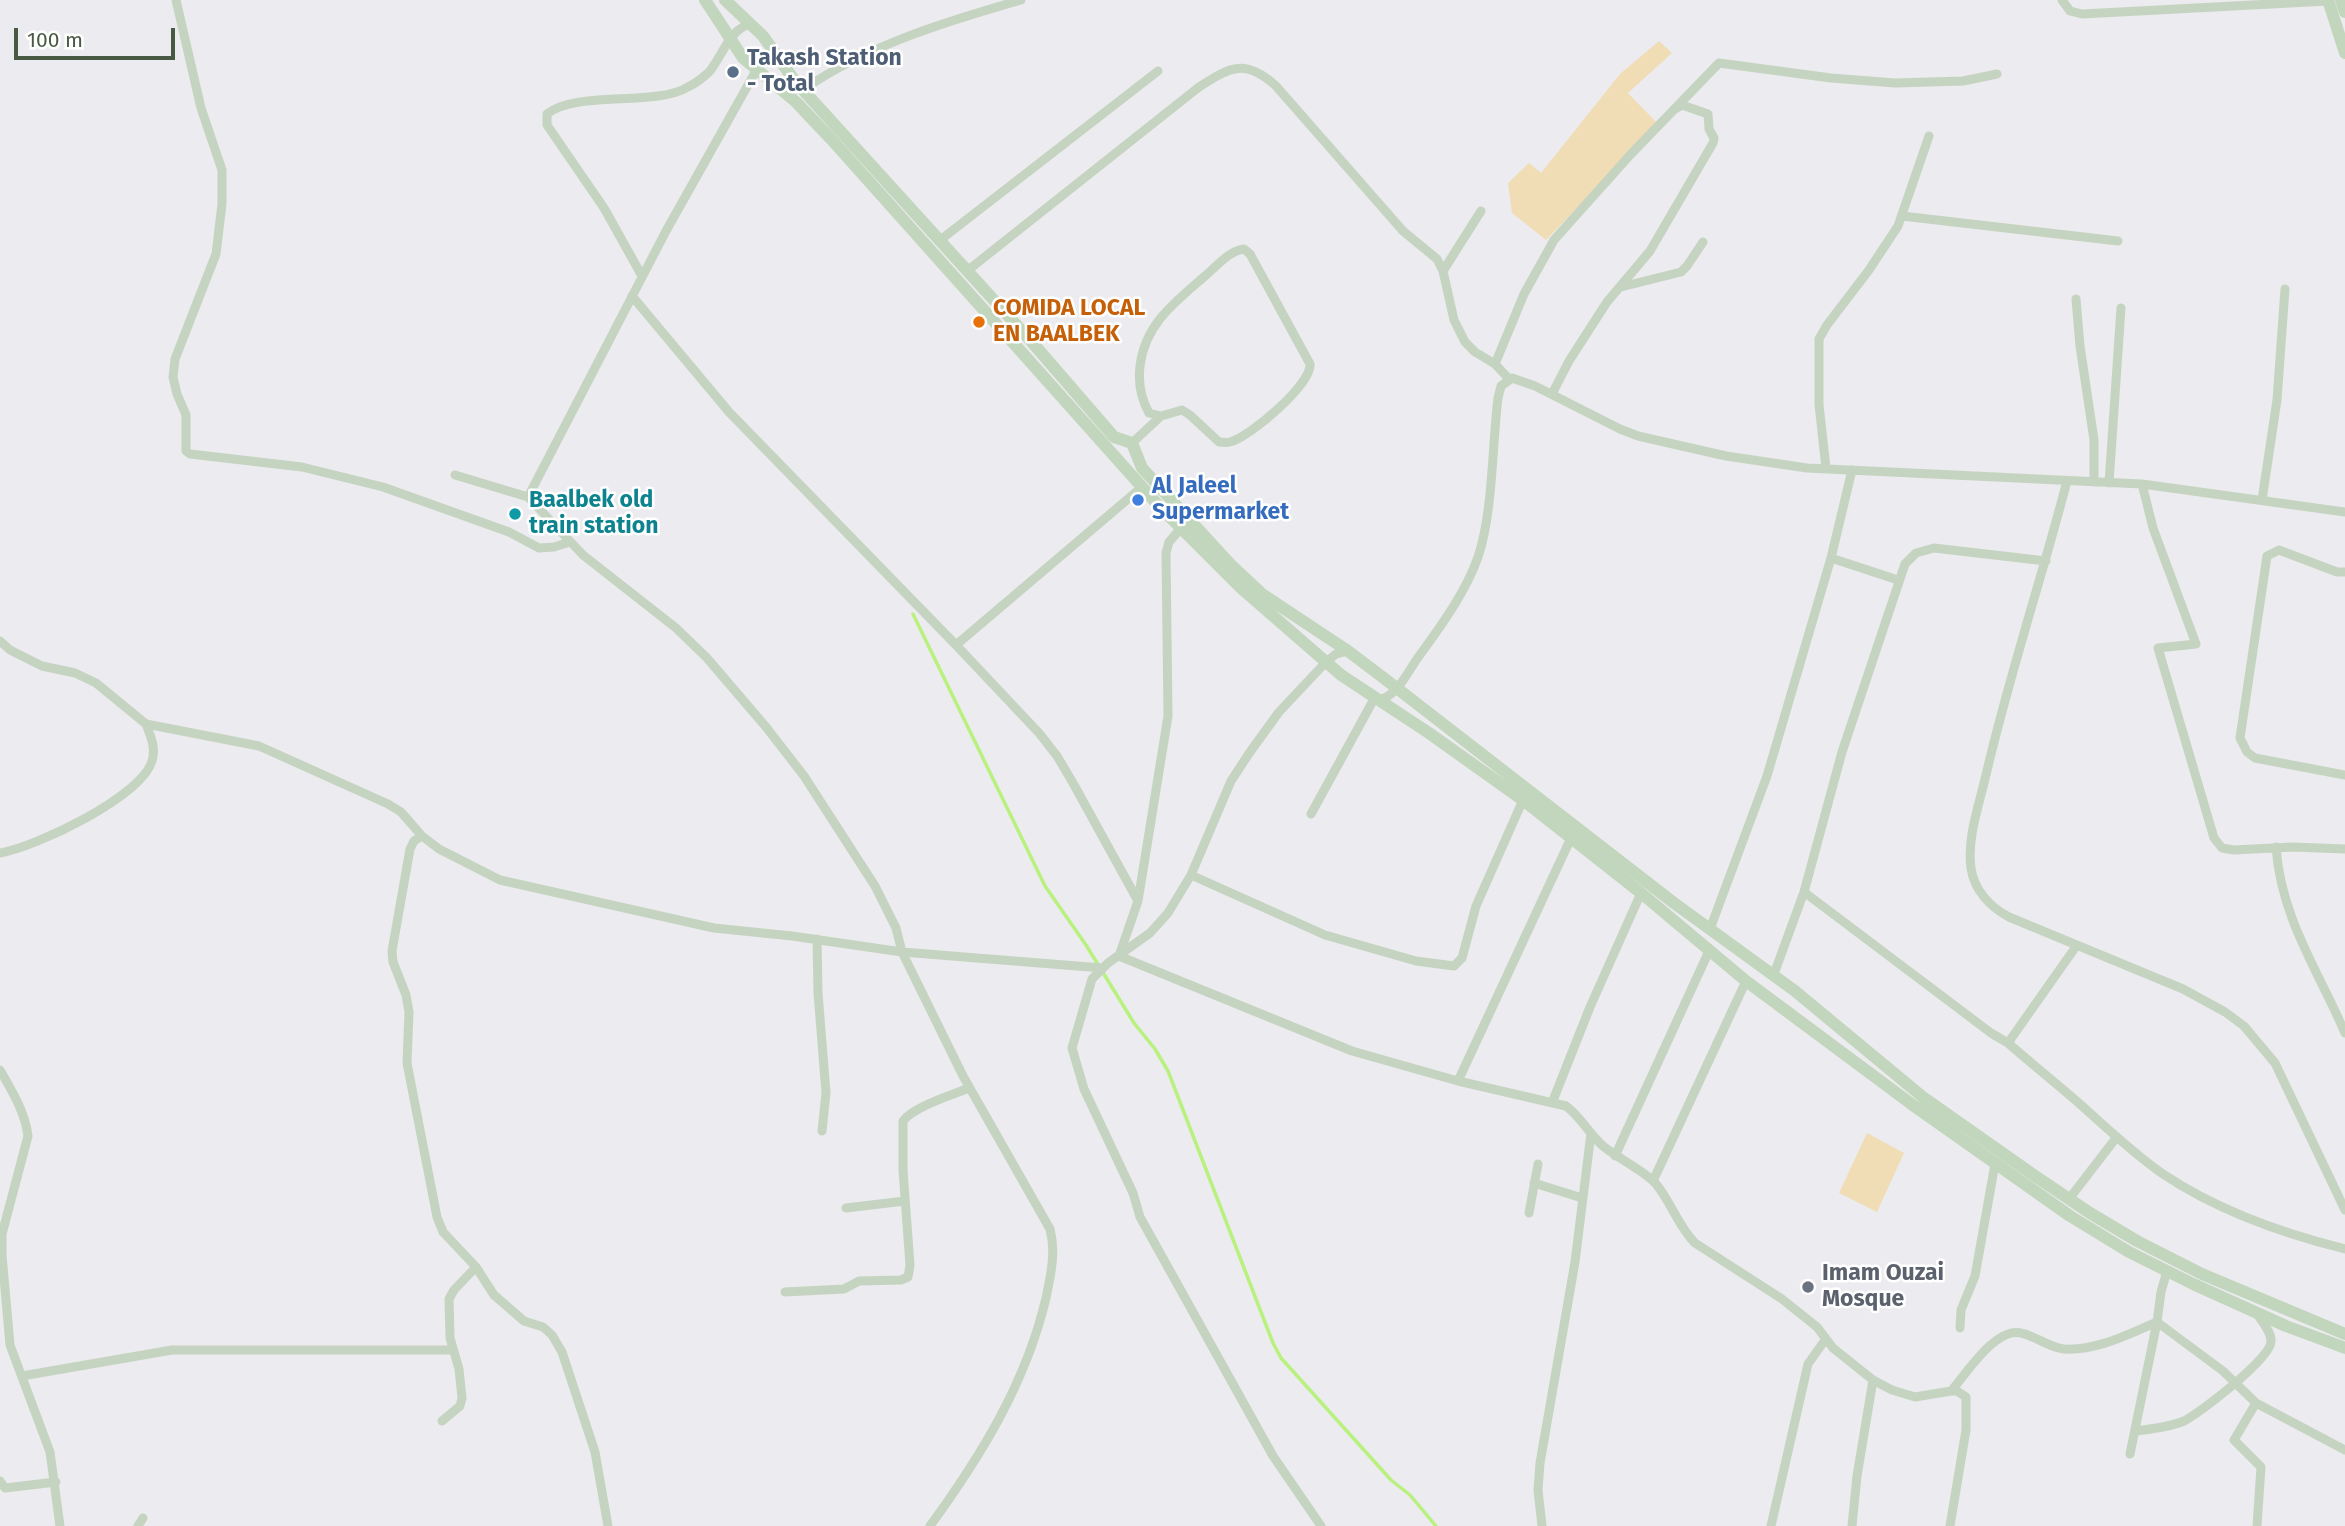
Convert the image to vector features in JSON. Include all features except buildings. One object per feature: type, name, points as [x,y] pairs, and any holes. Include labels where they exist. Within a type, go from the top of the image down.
[{"type":"main road","points":[[705,0],[743,58],[796,102],[832,140],[1142,487],[1257,603],[1326,662],[1375,700],[1429,733],[1523,800],[1641,893],[1742,978],[2070,1216],[2129,1252],[2167,1271],[2256,1312],[2345,1348]]},
{"type":"main road","points":[[725,0],[763,36],[803,90],[1114,437],[1132,443],[1142,468],[1243,578],[1281,608],[1348,651],[1710,929],[1774,974],[1924,1098],[2069,1199],[2137,1241],[2202,1275],[2345,1334]]},
{"type":"main road","points":[[2332,0],[2345,12]]},
{"type":"main road","points":[[2332,0],[2345,53]]},
{"type":"main road","points":[[1742,978],[1753,960]]},
{"type":"main road","points":[[1783,1009],[1795,991]]},
{"type":"street","points":[[176,0],[201,108],[222,170],[222,204],[216,254],[175,359],[173,377],[186,415],[186,451],[190,454],[302,467],[383,487],[509,532],[539,548],[547,549],[570,542]]},
{"type":"street","points":[[803,90],[839,68],[898,41],[1021,0]]},
{"type":"street","points":[[2062,0],[2070,11],[2082,14],[2332,0]]},
{"type":"street","points":[[642,276],[604,208],[547,125],[547,114],[554,108],[585,102],[675,93],[707,74],[738,30],[751,23]]},
{"type":"street","points":[[528,497],[642,276],[771,48]]},
{"type":"street","points":[[1495,364],[1524,294],[1554,240],[1671,111],[1719,63],[1824,78],[1895,83],[1963,81],[1997,74]]},
{"type":"street","points":[[967,271],[1199,87],[1224,71],[1241,68],[1259,73],[1276,86],[1407,235],[1431,253],[1444,271],[1451,310],[1458,330],[1470,348],[1495,364],[1508,379]]},
{"type":"street","points":[[939,241],[1158,71]]},
{"type":"street","points":[[1552,394],[1569,360],[1620,287],[1650,251],[1714,138],[1709,129],[1708,114],[1682,105],[1671,111]]},
{"type":"street","points":[[1826,468],[1819,404],[1819,339],[1884,248],[1902,216],[1929,136]]},
{"type":"street","points":[[1444,271],[1481,211]]},
{"type":"street","points":[[1902,216],[2118,241]]},
{"type":"street","points":[[1620,287],[1681,272],[1703,242]]},
{"type":"street","points":[[1132,443],[1161,416],[1182,410],[1219,442],[1231,442],[1285,402],[1308,376],[1310,363],[1250,254],[1244,249],[1237,250],[1224,259],[1166,310],[1145,341],[1140,367],[1140,394],[1149,413],[1161,416]]},
{"type":"street","points":[[2262,500],[2277,400],[2285,289]]},
{"type":"street","points":[[632,296],[729,412],[1025,717],[1057,756],[1138,901]]},
{"type":"street","points":[[2076,299],[2094,440],[2094,482]]},
{"type":"street","points":[[2109,483],[2121,308]]},
{"type":"street","points":[[1311,814],[1375,700],[1390,697],[1397,688],[1450,611],[1477,559],[1484,530],[1498,398],[1501,386],[1508,379],[1519,379],[1638,436],[1757,462],[1852,470],[2142,484],[2345,512]]},
{"type":"street","points":[[1710,929],[1767,776],[1831,558],[1852,470]]},
{"type":"street","points":[[455,475],[528,497],[583,555],[708,658],[766,727],[804,775],[875,886],[896,929],[902,952],[969,1088],[1044,1215],[1053,1241],[1053,1264],[1037,1334],[1015,1390],[969,1472],[930,1526]]},
{"type":"street","points":[[2067,481],[1991,753],[1970,846],[1971,871],[1983,896],[1998,911],[2183,989],[2244,1026],[2275,1063],[2345,1210]]},
{"type":"street","points":[[2142,484],[2153,528],[2196,644],[2158,648],[2214,838],[2227,849],[2345,849]]},
{"type":"street","points":[[956,645],[1142,487]]},
{"type":"street","points":[[1119,956],[1138,901],[1168,716],[1166,554],[1169,542],[1181,528]]},
{"type":"street","points":[[1774,974],[1804,892],[1842,752],[1898,580],[1911,557],[1926,548],[2046,561]]},
{"type":"street","points":[[2345,572],[2337,572],[2279,550],[2267,556],[2240,738],[2247,752],[2255,758],[2345,775]]},
{"type":"street","points":[[1831,558],[1898,580]]},
{"type":"street","points":[[0,641],[10,650],[42,666],[75,673],[96,683],[146,724],[259,746],[388,804],[401,812],[422,836],[439,849],[500,880],[714,928],[817,939],[902,952],[1102,968]]},
{"type":"street","points":[[1321,1526],[1273,1457],[1146,1228],[1133,1193],[1084,1088],[1072,1048],[1092,979],[1102,968],[1161,922],[1191,875],[1231,781],[1243,762],[1279,712],[1326,662],[1336,654],[1348,651]]},
{"type":"street","points":[[0,853],[31,845],[108,805],[142,778],[151,762],[153,742],[146,724]]},
{"type":"street","points":[[1191,875],[1325,935],[1416,961],[1454,966],[1462,958],[1476,906],[1523,800]]},
{"type":"street","points":[[422,836],[414,841],[407,858],[392,951],[393,962],[406,995],[407,1063],[437,1217],[443,1233],[476,1267],[494,1295],[524,1321],[543,1327],[552,1335],[562,1352],[595,1452],[608,1526]]},
{"type":"street","points":[[1458,1081],[1571,838]]},
{"type":"street","points":[[2276,847],[2278,872],[2309,962],[2345,1033]]},
{"type":"street","points":[[1804,892],[2008,1043],[2116,1138],[2163,1174],[2246,1219],[2345,1249]]},
{"type":"street","points":[[1552,1103],[1590,1007],[1641,893]]},
{"type":"street","points":[[817,939],[818,993],[827,1093],[822,1131]]},
{"type":"street","points":[[2008,1043],[2077,945]]},
{"type":"street","points":[[1615,1156],[1709,951]]},
{"type":"street","points":[[1119,956],[1352,1051],[1570,1109],[1615,1156],[1653,1181],[1695,1243],[1782,1298],[1817,1327],[1825,1340],[1873,1380],[1915,1398],[1951,1391],[1962,1394],[1967,1403],[1966,1430],[1950,1526]]},
{"type":"street","points":[[1653,1181],[1742,978]]},
{"type":"street","points":[[0,1070],[19,1104],[28,1136],[2,1234],[10,1345],[50,1452],[60,1526]]},
{"type":"street","points":[[785,1292],[844,1289],[859,1281],[901,1280],[908,1277],[910,1265],[903,1121],[916,1111],[969,1088]]},
{"type":"street","points":[[1542,1526],[1538,1490],[1540,1463],[1575,1262],[1591,1133]]},
{"type":"street","points":[[2069,1199],[2116,1138]]},
{"type":"street","points":[[1529,1213],[1538,1164]]},
{"type":"street","points":[[1960,1328],[1961,1310],[1975,1276],[1995,1164]]},
{"type":"street","points":[[1534,1184],[1582,1198]]},
{"type":"street","points":[[846,1208],[905,1201]]},
{"type":"street","points":[[442,1421],[460,1406],[462,1398],[459,1369],[450,1338],[449,1299],[476,1267]]},
{"type":"street","points":[[2130,1454],[2167,1271]]},
{"type":"street","points":[[2136,1431],[2181,1422],[2203,1410],[2263,1358],[2271,1346],[2269,1334],[2256,1312]]},
{"type":"street","points":[[2157,1322],[2236,1382],[2256,1403],[2345,1450]]},
{"type":"street","points":[[1951,1391],[1983,1353],[2006,1334],[2023,1333],[2060,1349],[2074,1349],[2106,1344],[2157,1322]]},
{"type":"street","points":[[1771,1526],[1808,1364],[1825,1340]]},
{"type":"street","points":[[22,1376],[173,1350],[453,1350]]},
{"type":"street","points":[[1852,1526],[1857,1476],[1873,1380]]},
{"type":"street","points":[[2256,1403],[2234,1440],[2261,1468],[2257,1526]]},
{"type":"street","points":[[0,1480],[5,1488],[56,1482]]},
{"type":"shaded area","points":[[1659,41],[1672,53],[1628,93],[1658,124],[1546,240],[1512,213],[1508,183],[1529,163],[1541,173],[1620,74]]},
{"type":"shaded area","points":[[1867,1133],[1904,1153],[1877,1212],[1839,1193]]},
{"type":"waterway","points":[[913,614],[1045,886],[1168,1071],[1281,1358],[1436,1526]]},
{"type":"place","name":"Takash Station - Total","points":[[733,72]]},
{"type":"place","name":"COMIDA LOCAL EN BAALBEK","points":[[979,322]]},
{"type":"place","name":"Al Jaleel Supermarket","points":[[1138,500]]},
{"type":"place","name":"Baalbek old train station","points":[[515,514]]},
{"type":"place","name":"Imam Ouzai Mosque","points":[[1808,1287]]}]
